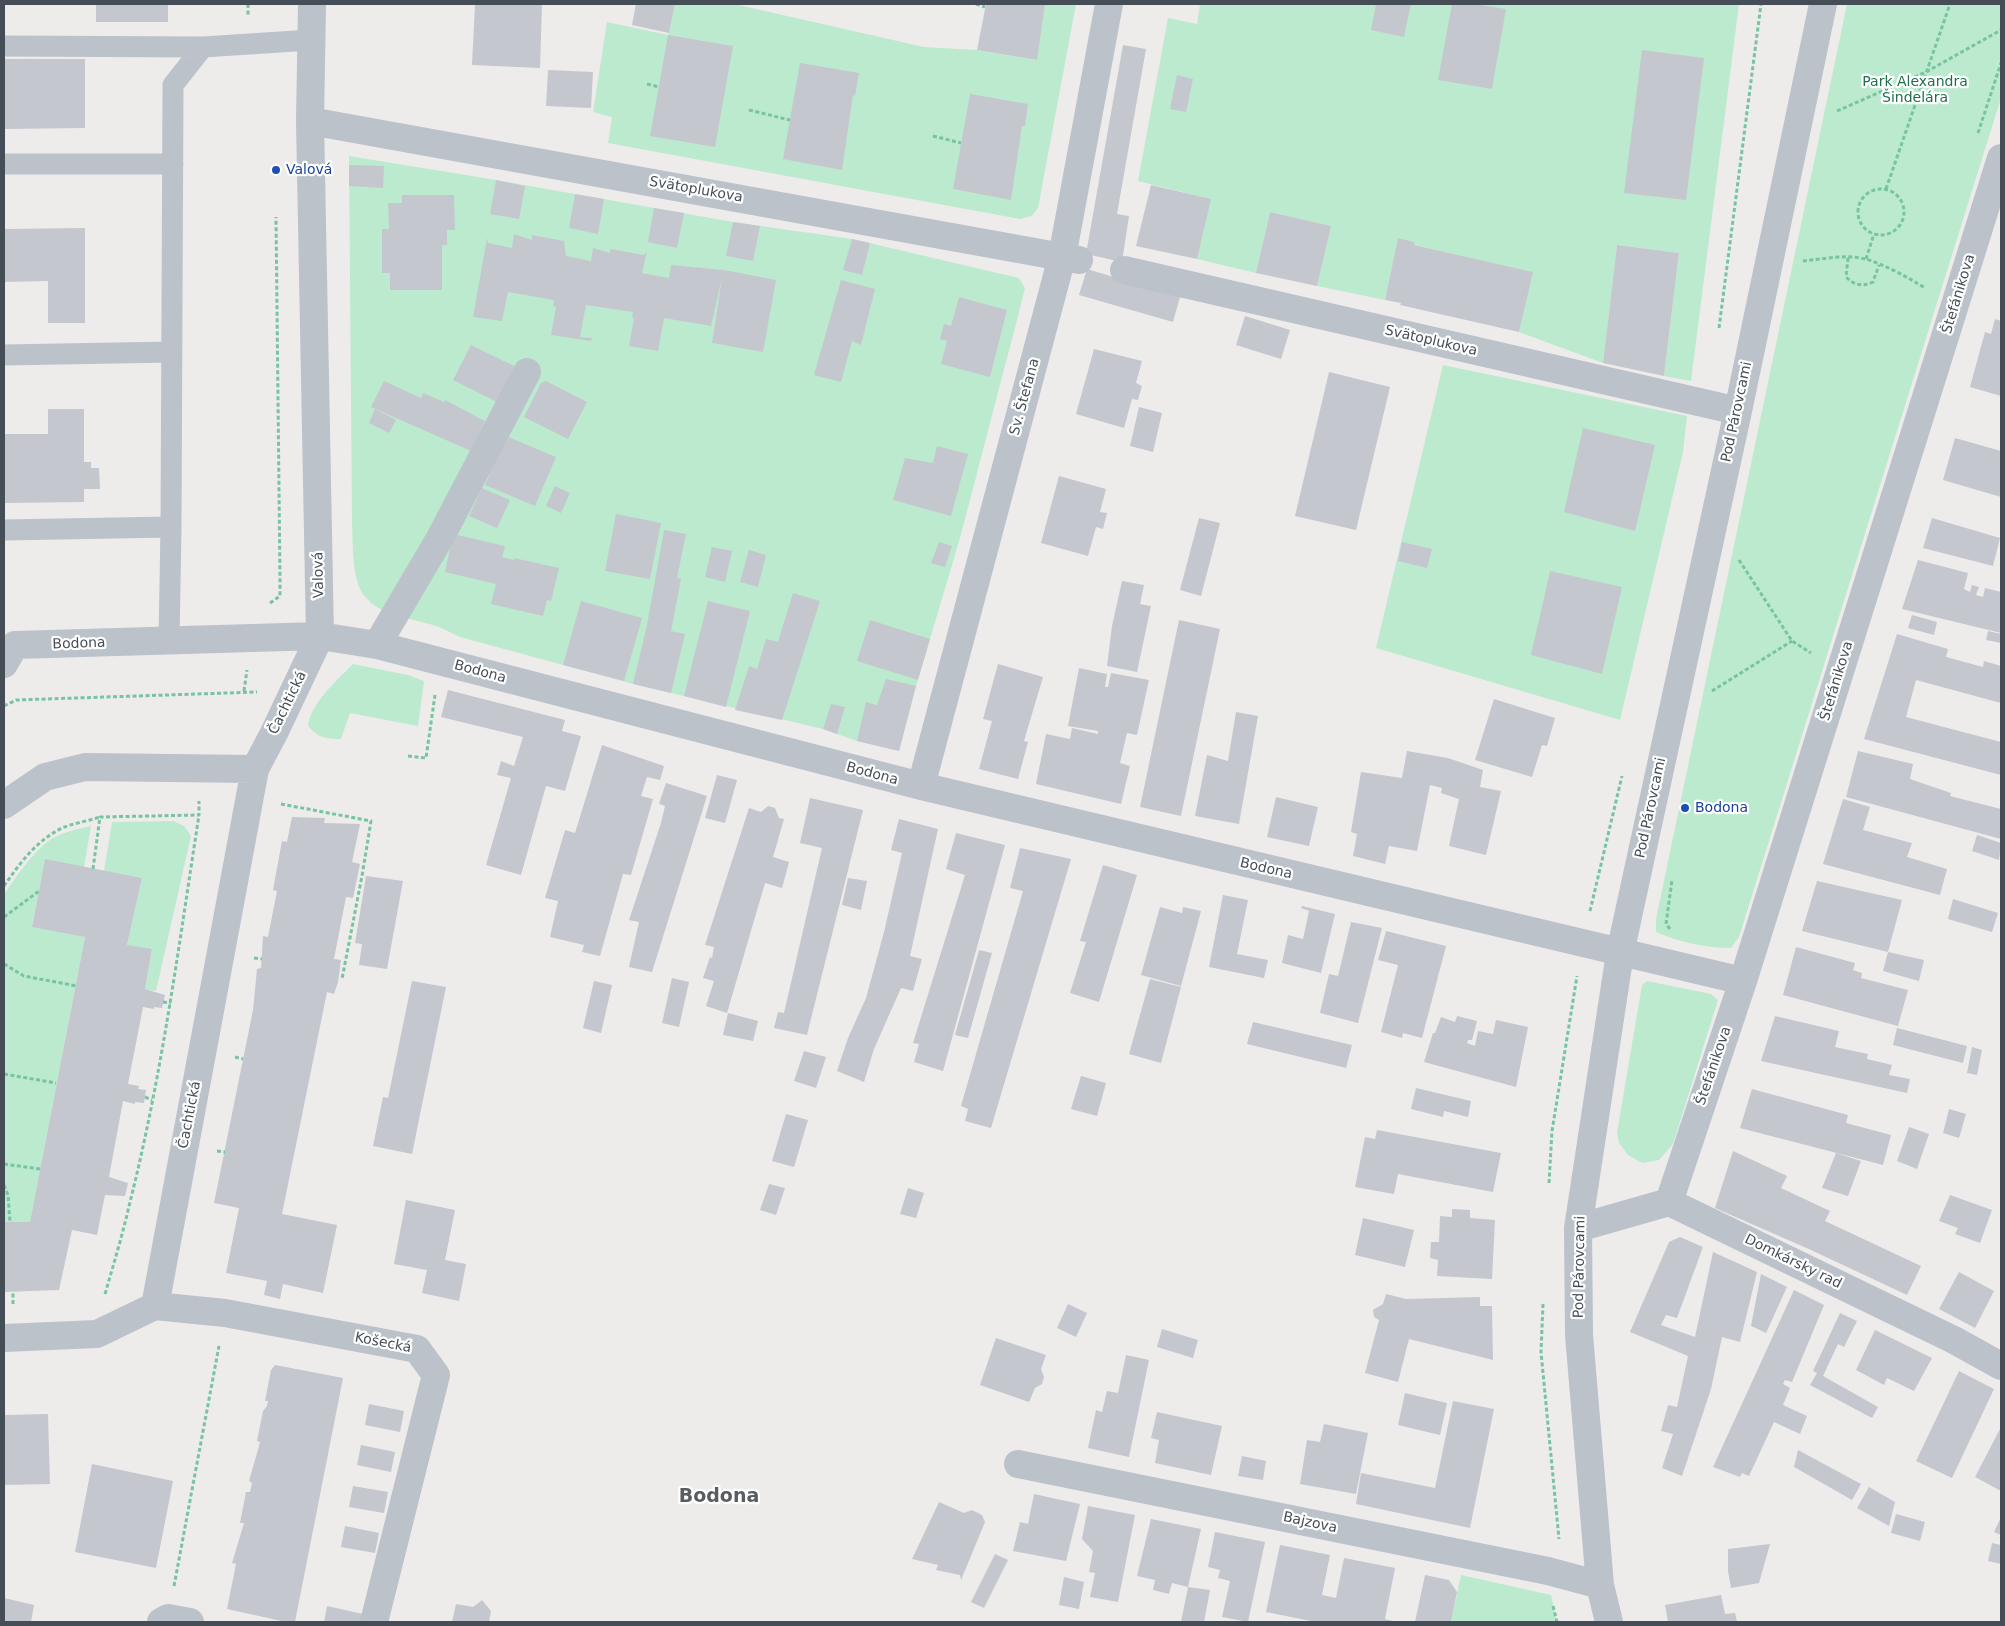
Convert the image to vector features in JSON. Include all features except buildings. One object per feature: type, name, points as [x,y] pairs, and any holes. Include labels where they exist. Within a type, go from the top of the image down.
[{"type":"street","name":"Valová","points":[[312,4],[310,121],[320,636]]},
{"type":"street","name":"Sv. Štefana","points":[[921,786],[1072,259],[1110,4]]},
{"type":"street","name":"Pod Párovcami","points":[[1609,1622],[1600,1585],[1579,1335],[1578,1228],[1620,953],[1824,4]]},
{"type":"street","name":"Svätoplukova","points":[[310,121],[1072,259]]},
{"type":"street","name":"Štefánikova","points":[[1669,1202],[1743,981],[2001,158]]},
{"type":"street","name":"Svätoplukova","points":[[1124,270],[1738,411]]},
{"type":"street","points":[[377,646],[440,538],[527,372]]},
{"type":"street","name":"Bodona","points":[[8,652],[169,641],[320,636],[377,646],[921,786],[1743,981]]},
{"type":"street","name":"Čachtická","points":[[155,1306],[255,769],[320,636]]},
{"type":"street","points":[[4,805],[45,777],[85,767],[255,769]]},
{"type":"street","points":[[1578,1228],[1669,1202]]},
{"type":"street","name":"Domkársky rad","points":[[1669,1202],[1954,1340],[2001,1366]]},
{"type":"street","points":[[4,1338],[97,1334],[155,1306]]},
{"type":"street","name":"Košecká","points":[[155,1306],[226,1314],[417,1349],[436,1375],[374,1622]]},
{"type":"street","name":"Bajzova","points":[[1018,1464],[1548,1572],[1600,1585]]},
{"type":"lane","points":[[4,46],[204,47],[311,40]]},
{"type":"lane","points":[[169,641],[173,85],[204,47]]},
{"type":"lane","points":[[4,164],[173,164]]},
{"type":"lane","points":[[4,355],[172,352]]},
{"type":"lane","points":[[4,530],[171,527]]},
{"type":"path","points":[[248,4],[249,24],[260,43]]},
{"type":"path","points":[[976,4],[985,7]]},
{"type":"path","points":[[1886,189],[1950,4]]},
{"type":"path","points":[[1837,111],[1926,72],[2001,30]]},
{"type":"path","points":[[1976,138],[2001,63]]},
{"type":"path","points":[[647,84],[659,87]]},
{"type":"path","points":[[1835,120],[1839,101]]},
{"type":"path","points":[[748,110],[790,120]]},
{"type":"path","points":[[934,136],[961,144]]},
{"type":"path","points":[[1886,189],[1895,193],[1900,199],[1904,213],[1903,220],[1894,232],[1887,235],[1874,234],[1864,229],[1859,222],[1857,207],[1866,193],[1873,190],[1886,189]]},
{"type":"path","points":[[264,607],[280,596],[276,209]]},
{"type":"path","points":[[1866,259],[1874,234]]},
{"type":"path","points":[[1801,271],[1805,252]]},
{"type":"path","points":[[1803,261],[1836,258],[1866,259],[1912,279],[1926,288]]},
{"type":"path","points":[[1848,258],[1846,277],[1858,285],[1866,285],[1873,282],[1879,266]]},
{"type":"path","points":[[1923,298],[1929,279]]},
{"type":"path","points":[[1737,569],[1739,560],[1792,640],[1817,656]]},
{"type":"path","points":[[1713,682],[1711,691],[1792,640]]},
{"type":"path","points":[[408,756],[426,758],[436,686]]},
{"type":"path","points":[[4,706],[16,700],[244,691],[292,694]]},
{"type":"path","points":[[103,1304],[133,1191],[171,1003],[199,815],[199,796]]},
{"type":"path","points":[[276,804],[370,821],[362,876],[342,979]]},
{"type":"path","points":[[4,886],[22,860],[38,844],[63,828],[100,817],[199,815]]},
{"type":"path","points":[[93,868],[100,817]]},
{"type":"path","points":[[1673,875],[1666,924],[1669,929],[1679,931]]},
{"type":"path","points":[[4,918],[39,891]]},
{"type":"path","points":[[4,964],[24,976],[77,986]]},
{"type":"path","points":[[163,1002],[171,1003]]},
{"type":"path","points":[[4,1074],[56,1083]]},
{"type":"path","points":[[145,1097],[152,1100]]},
{"type":"path","points":[[4,1164],[40,1169]]},
{"type":"path","points":[[4,1185],[8,1195],[10,1222]]},
{"type":"path","points":[[127,1190],[133,1191]]},
{"type":"path","points":[[173,1621],[226,1314]]},
{"type":"green space","points":[[675,4],[734,4],[924,47],[977,50],[1036,60],[1045,4],[1076,4],[1038,208],[1032,216],[1020,219],[608,143],[612,117],[593,112],[607,22],[668,35]]},
{"type":"green space","points":[[1200,4],[1739,4],[1691,381],[1664,376],[1679,253],[1617,245],[1603,363],[1519,332],[1532,272],[1414,245],[1414,242],[1398,239],[1385,300],[1317,286],[1330,226],[1270,212],[1256,273],[1197,259],[1210,199],[1138,181],[1168,18],[1197,24]]},
{"type":"green space","name":"Park Alexandra Šindelára","points":[[1847,4],[2001,4],[2001,98],[1739,937],[1731,948],[1703,946],[1674,939],[1656,932],[1656,919]]},
{"type":"green space","points":[[349,156],[733,222],[852,239],[1019,278],[1025,288],[1018,316],[960,538],[916,686],[899,751],[857,741],[823,729],[633,684],[460,637],[439,627],[392,614],[372,603],[364,595],[356,577],[352,523]]},
{"type":"green space","points":[[1443,365],[1687,416],[1683,452],[1620,720],[1376,648]]},
{"type":"green space","points":[[353,664],[408,675],[424,681],[418,726],[350,713],[341,739],[323,737],[312,730],[308,726],[314,709],[326,692]]},
{"type":"green space","points":[[174,821],[184,826],[191,836],[156,991],[145,989],[152,950],[127,945],[142,878],[104,871],[112,822]]},
{"type":"green space","points":[[91,826],[84,867],[45,860],[32,926],[85,937],[30,1222],[4,1223],[4,895],[29,860],[47,842],[74,830]]},
{"type":"green space","points":[[1647,981],[1711,994],[1718,1000],[1673,1144],[1659,1160],[1642,1163],[1628,1155],[1619,1143],[1617,1133],[1642,985]]},
{"type":"green space","points":[[1461,1575],[1551,1595],[1557,1622],[1451,1622]]},
{"type":"place","name":"Valová","points":[[276,170]]},
{"type":"place","name":"Bodona","points":[[1685,808]]},
{"type":"district","name":"Bodona","points":[[719,1497]]}]
